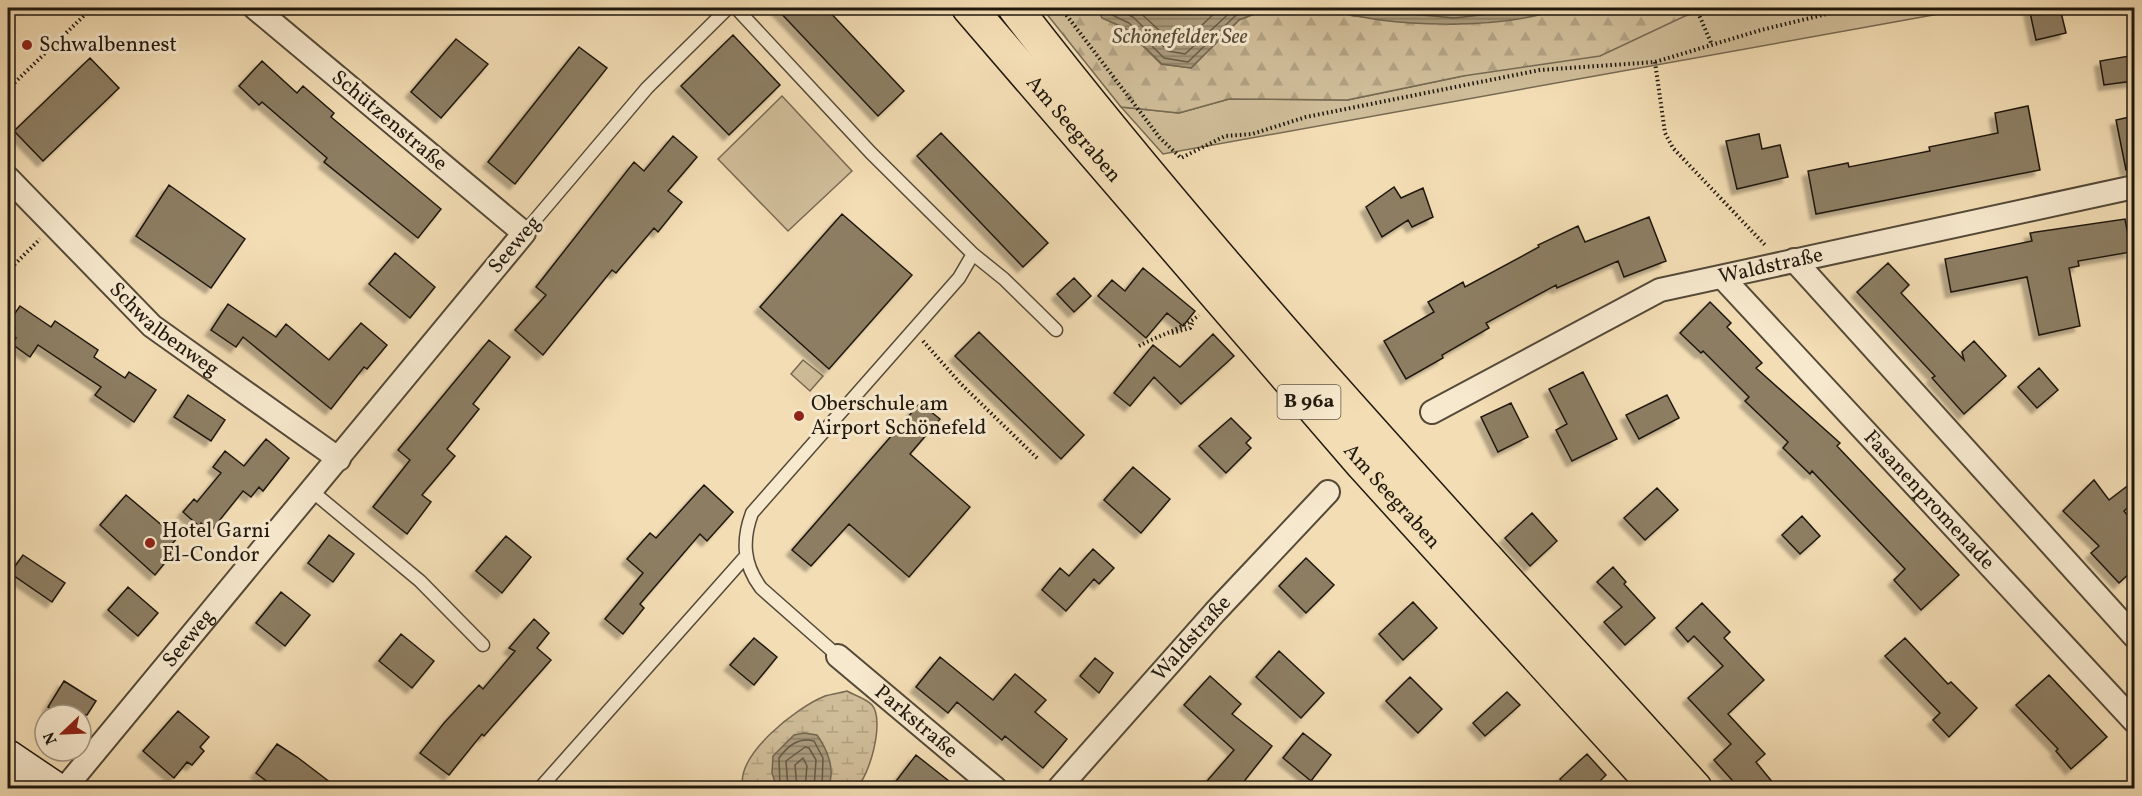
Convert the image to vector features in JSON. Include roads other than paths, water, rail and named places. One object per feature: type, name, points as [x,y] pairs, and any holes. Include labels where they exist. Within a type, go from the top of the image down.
[{"type":"main road","name":"Am Seegraben","points":[[969,8],[1363,465],[1657,789]]},
{"type":"main road","name":"Am Seegraben","points":[[1015,8],[1089,102],[1296,346],[1457,528],[1695,789]]},
{"type":"street","name":"Schützenstraße","points":[[255,8],[524,233]]},
{"type":"street","name":"Schwalbenweg","points":[[8,178],[152,326],[339,459]]},
{"type":"street","name":"Waldstraße","points":[[1432,412],[1660,290],[2134,187]]},
{"type":"street","name":"Seeweg","points":[[65,789],[313,492],[524,233]]},
{"type":"street","points":[[1788,262],[2134,636]]},
{"type":"street","name":"Fasanenpromenade","points":[[1723,278],[2134,721]]},
{"type":"street","name":"Waldstraße","points":[[1059,789],[1215,612],[1328,492]]},
{"type":"street","name":"Parkstraße","points":[[838,656],[995,789]]},
{"type":"street","points":[[8,757],[54,789]]},
{"type":"lane","name":"Seeweg","points":[[524,233],[647,88],[728,8]]},
{"type":"lane","points":[[736,8],[871,153],[973,254],[1004,279],[1056,330]]},
{"type":"lane","points":[[838,656],[761,588],[751,574],[746,556],[747,528],[752,513],[959,278],[973,254]]},
{"type":"lane","points":[[313,492],[420,581],[483,645]]},
{"type":"lane","points":[[540,789],[746,556]]},
{"type":"water","name":"Schönefelder See","points":[[1098,8],[1269,8],[1239,20],[1191,68],[1162,64],[1125,28],[1102,18]]},
{"type":"water","points":[[1328,8],[1562,8],[1509,20],[1445,24],[1382,20]]},
{"type":"water","points":[[804,733],[817,735],[824,747],[830,761],[830,782],[827,788],[777,788],[772,773],[773,756],[794,735]]},
{"type":"place","name":"Schwalbennest","points":[[27,45]]},
{"type":"place","name":"Oberschule am Airport Schönefeld","points":[[799,416]]},
{"type":"place","name":"Hotel Garni El-Condor","points":[[150,543]]}]
